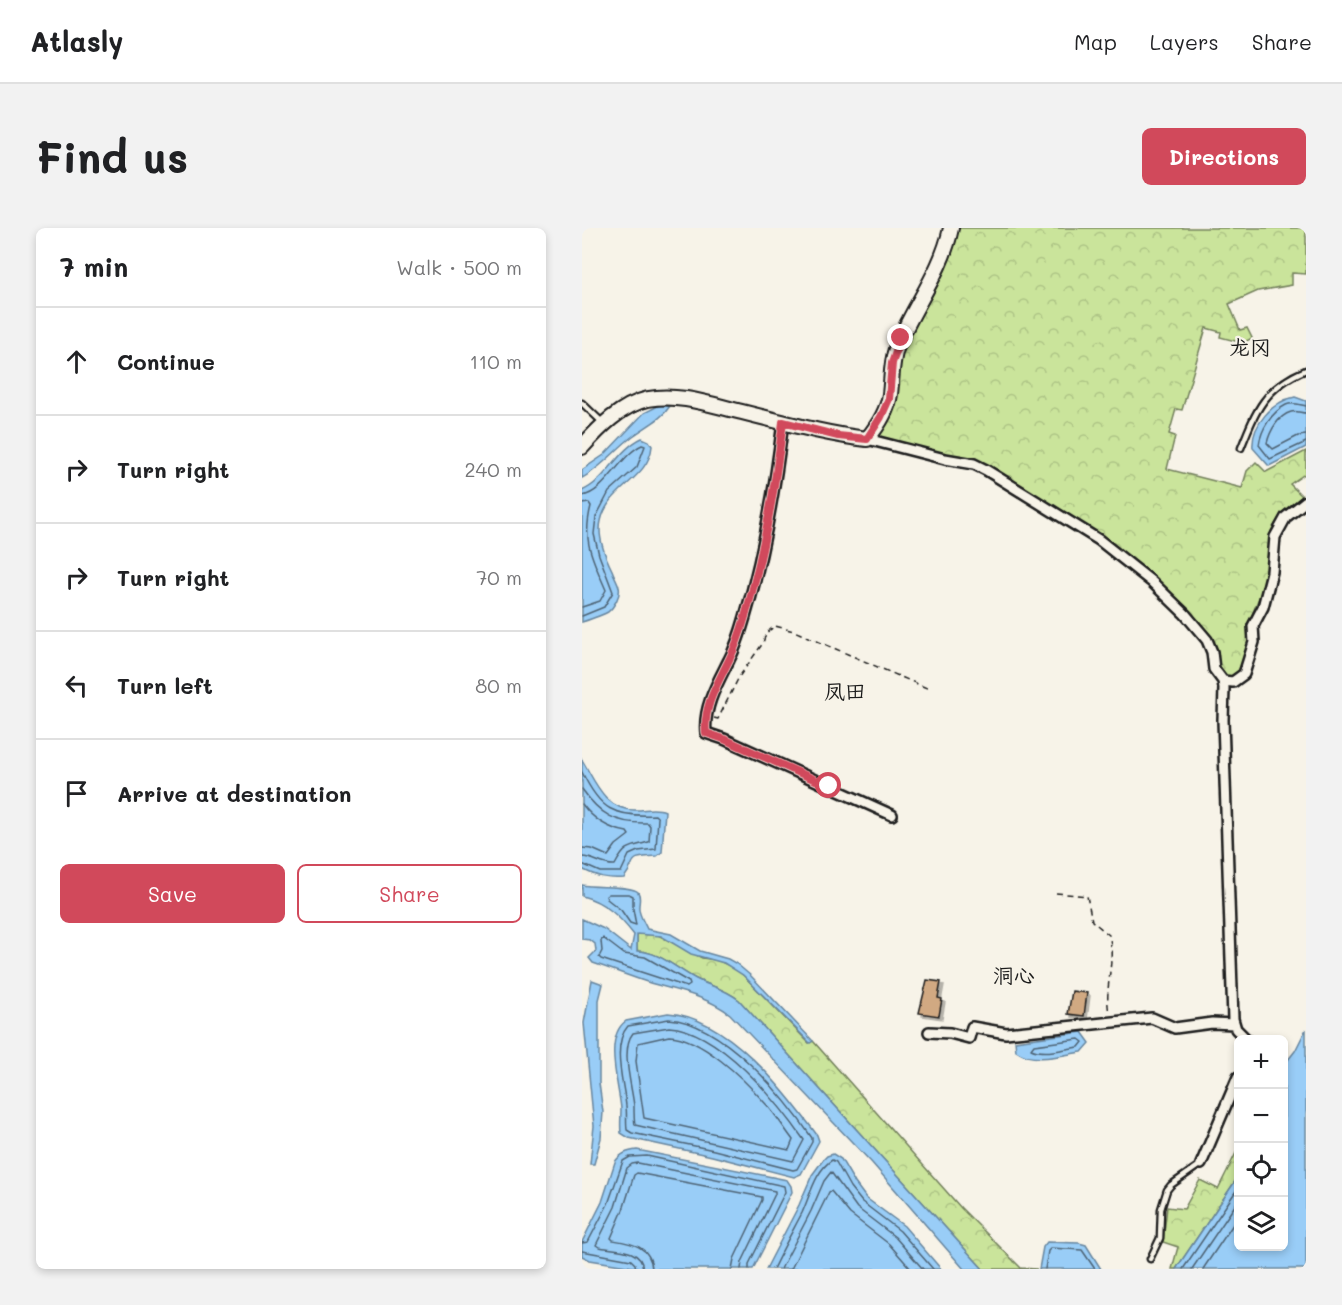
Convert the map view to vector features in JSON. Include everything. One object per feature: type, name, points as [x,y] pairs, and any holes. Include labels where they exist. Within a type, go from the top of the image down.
[{"type":"street","points":[[867,439],[889,399],[892,363],[901,338],[942,258],[951,228]]},
{"type":"street","points":[[582,447],[620,412],[648,399],[667,398],[706,403],[838,436],[867,439],[980,467],[1099,540],[1170,598],[1210,645],[1214,669],[1222,681],[1234,1024],[1244,1035]]},
{"type":"street","points":[[783,422],[773,496],[762,552],[745,618],[730,658],[713,692],[707,716],[706,733],[892,815]]},
{"type":"street","points":[[1222,681],[1233,682],[1244,674],[1254,642],[1253,626],[1263,607],[1272,572],[1275,537],[1286,516],[1306,501]]},
{"type":"street","points":[[929,1032],[950,1033],[969,1038],[972,1027],[1006,1033],[1152,1018],[1176,1028],[1212,1023],[1234,1024]]},
{"type":"street","points":[[1201,1164],[1234,1088]]},
{"type":"lane","points":[[1241,448],[1257,410],[1279,384],[1306,370]]},
{"type":"lane","points":[[582,403],[604,425]]},
{"type":"lane","points":[[1150,1259],[1160,1238],[1161,1209],[1167,1190],[1201,1164]]},
{"type":"path","points":[[707,716],[718,719],[739,677],[763,643],[766,633],[775,626],[786,628],[929,689]]},
{"type":"path","points":[[1056,893],[1087,896],[1092,921],[1109,935],[1112,951],[1108,996],[1111,1022]]},
{"type":"green space","points":[[957,228],[1306,228],[1306,274],[1292,273],[1292,285],[1258,291],[1229,304],[1240,330],[1247,328],[1252,338],[1243,343],[1220,337],[1221,332],[1206,328],[1182,410],[1176,409],[1169,434],[1175,436],[1167,469],[1242,488],[1247,471],[1256,462],[1266,472],[1306,451],[1306,473],[1290,484],[1302,496],[1280,516],[1271,531],[1268,575],[1248,625],[1248,651],[1236,675],[1229,676],[1221,673],[1217,668],[1212,644],[1141,569],[977,462],[878,436],[902,348],[949,261],[956,241]]},
{"type":"green space","points":[[637,934],[658,935],[702,958],[717,960],[734,968],[743,975],[809,1043],[813,1041],[961,1208],[1021,1268],[1037,1269],[983,1269],[739,1000],[723,990],[696,979],[661,957],[637,951]]},
{"type":"green space","points":[[1234,1157],[1234,1183],[1176,1269],[1172,1269],[1178,1247],[1163,1242],[1167,1207],[1184,1209],[1200,1180],[1218,1189]]},
{"type":"water","points":[[1295,397],[1306,401],[1306,447],[1269,466],[1253,448],[1256,431],[1265,415],[1279,403]]},
{"type":"water","points":[[660,405],[670,406],[658,419],[633,436],[596,469],[582,478],[582,470],[604,455],[644,413]]},
{"type":"water","points":[[642,438],[649,441],[652,446],[649,457],[644,467],[611,500],[600,527],[602,546],[619,587],[618,597],[608,612],[582,622],[582,491],[598,480],[633,443]]},
{"type":"water","points":[[582,760],[602,793],[616,806],[625,809],[665,811],[662,852],[657,856],[636,859],[624,878],[602,877],[582,869]]},
{"type":"water","points":[[582,885],[621,888],[638,892],[639,912],[647,929],[671,934],[700,951],[728,959],[751,976],[813,1041],[810,1043],[743,975],[724,963],[691,954],[661,936],[637,934],[637,951],[661,957],[696,979],[723,990],[739,1000],[983,1269],[964,1269],[872,1163],[730,1014],[711,1002],[593,963],[589,958],[596,951],[595,944],[590,940],[582,939],[582,919],[604,929],[631,950],[634,935],[611,911],[598,902],[582,896]]},
{"type":"water","points":[[592,980],[603,984],[599,1000],[599,1083],[603,1112],[601,1138],[594,1164],[590,1164],[594,1126],[584,1023]]},
{"type":"water","points":[[668,1013],[690,1018],[712,1027],[733,1041],[753,1059],[788,1098],[817,1135],[819,1141],[801,1174],[794,1177],[629,1138],[621,1133],[621,1109],[614,1062],[615,1038],[619,1028],[626,1021]]},
{"type":"water","points":[[1306,1029],[1306,1269],[1176,1269],[1234,1183],[1234,1251],[1288,1251],[1288,1060]]},
{"type":"water","points":[[1082,1032],[1090,1043],[1082,1052],[1040,1058],[1023,1055],[1016,1051],[1015,1041]]},
{"type":"water","points":[[637,1150],[787,1180],[792,1192],[753,1269],[645,1269],[590,1260],[582,1256],[582,1242],[602,1202],[615,1162],[625,1153]]},
{"type":"water","points":[[833,1154],[841,1159],[866,1198],[904,1226],[941,1269],[766,1269],[812,1175],[827,1156]]},
{"type":"water","points":[[1047,1242],[1086,1245],[1101,1269],[1039,1269],[1043,1247]]},
{"type":"building","points":[[927,980],[941,982],[938,998],[942,999],[939,1016],[919,1013]]},
{"type":"building","points":[[1072,991],[1087,993],[1084,1016],[1068,1014]]},
{"type":"district","name":"龙冈","points":[[1250,346]]},
{"type":"district","name":"凤田","points":[[845,690]]},
{"type":"district","name":"洞心","points":[[1014,974]]},
{"type":"route","points":[[829,786],[706,733],[706,723],[713,692],[730,658],[745,618],[762,552],[778,469],[783,422],[838,436],[867,439],[889,399],[892,363],[901,338]]}]
